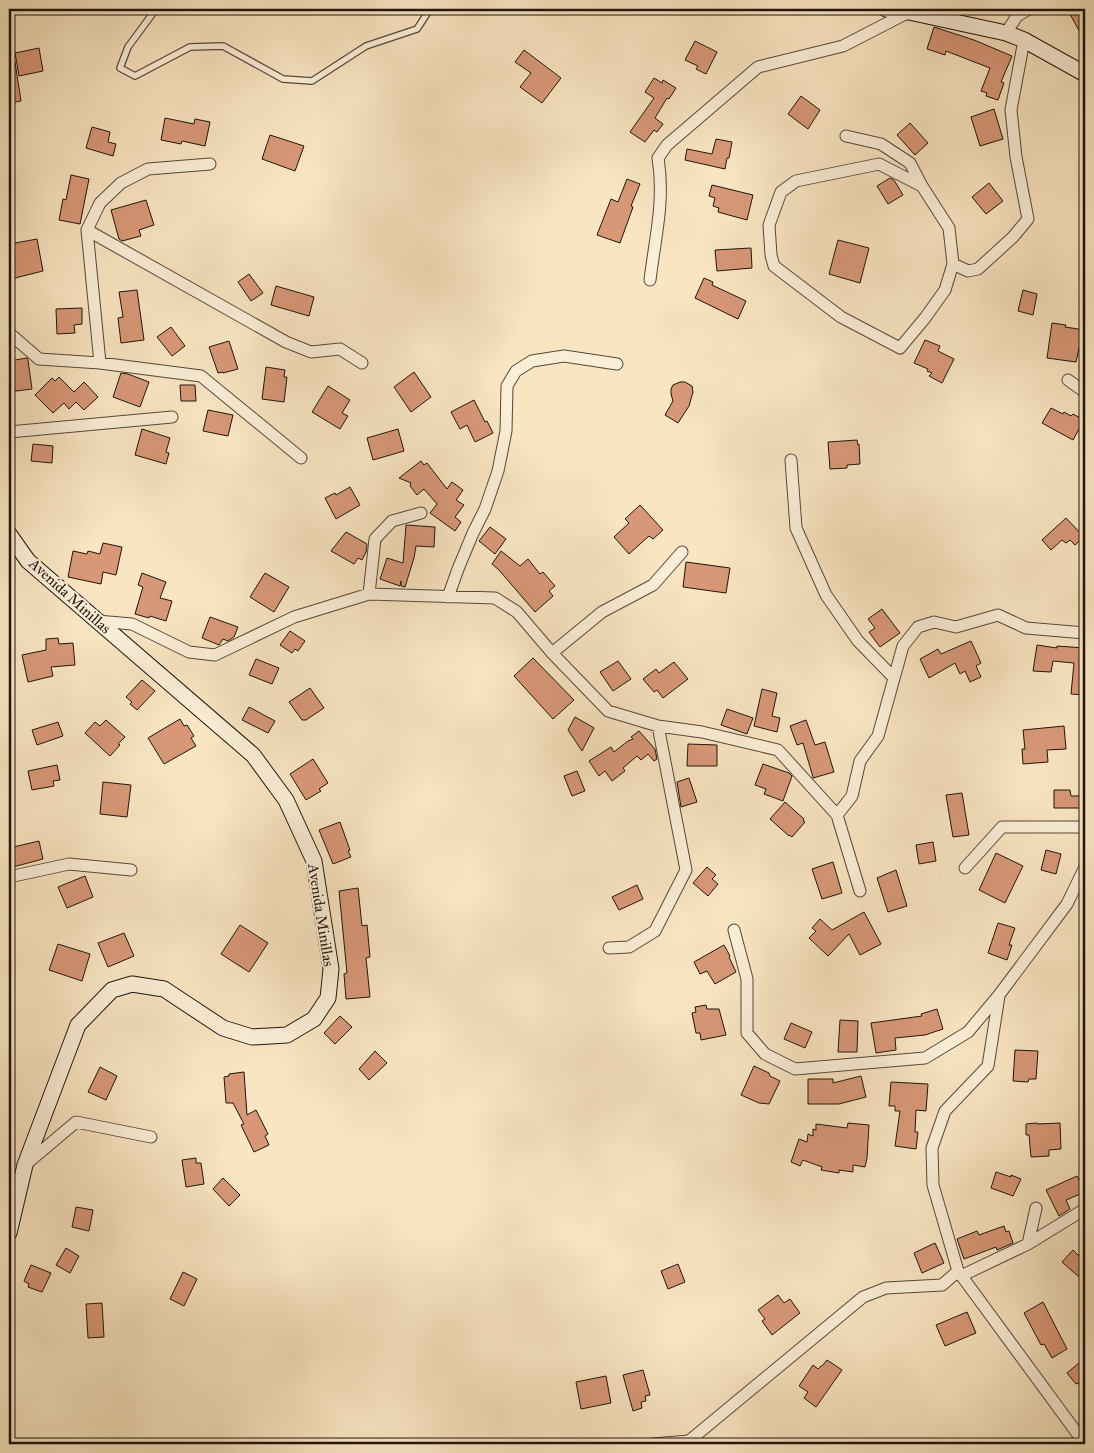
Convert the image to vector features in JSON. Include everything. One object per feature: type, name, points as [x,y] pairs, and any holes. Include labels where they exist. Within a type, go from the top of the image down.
[{"type":"street","points":[[886,9],[909,12],[1006,33],[1024,40],[1085,74]]},
{"type":"street","points":[[1006,33],[1017,16],[1028,9]]},
{"type":"street","points":[[650,280],[662,188],[658,158],[667,145],[758,67],[843,46],[909,12]]},
{"type":"street","points":[[953,264],[968,271],[978,269],[1028,219],[1016,157],[1011,110],[1024,40]]},
{"type":"street","points":[[846,136],[881,144],[910,163],[922,186],[949,228],[953,264],[945,290],[900,348],[841,317],[774,266],[771,256],[769,225],[781,192],[796,181],[879,164],[922,186]]},
{"type":"street","points":[[100,363],[87,230],[100,203],[121,183],[148,169],[210,164]]},
{"type":"street","points":[[87,230],[286,342],[311,352],[340,348],[362,363]]},
{"type":"street","points":[[9,332],[39,359],[100,363],[200,376],[301,458]]},
{"type":"street","points":[[448,597],[469,542],[485,510],[498,471],[506,431],[507,386],[516,371],[532,360],[564,356],[617,364]]},
{"type":"street","points":[[1068,380],[1085,392]]},
{"type":"street","points":[[9,432],[172,417]]},
{"type":"street","points":[[791,460],[796,528],[826,595],[858,641],[894,678]]},
{"type":"street","points":[[369,594],[375,539],[392,521],[421,513]]},
{"type":"street","name":"Avenida Minillas","points":[[9,534],[28,561],[253,755],[286,800],[314,861],[331,968],[328,998],[314,1019],[288,1034],[252,1037],[224,1028],[164,989],[132,984],[112,990],[78,1025],[25,1165],[9,1233]]},
{"type":"street","points":[[552,653],[602,612],[653,585],[682,552]]},
{"type":"street","points":[[98,621],[132,624],[189,652],[215,655],[294,617],[369,594],[495,598],[517,612],[552,653],[608,711],[658,726],[702,732],[778,750],[837,815],[860,891]]},
{"type":"street","points":[[837,815],[852,796],[860,761],[878,736],[903,646],[918,627],[934,622],[956,627],[998,615],[1026,628],[1085,633]]},
{"type":"street","points":[[609,948],[629,947],[655,931],[686,870],[658,726]]},
{"type":"street","points":[[965,868],[1002,827],[1085,828]]},
{"type":"street","points":[[9,877],[69,864],[130,870]]},
{"type":"street","points":[[734,930],[747,980],[747,1033],[765,1054],[795,1069],[925,1058],[968,1032],[1067,904],[1085,867]]},
{"type":"street","points":[[999,994],[988,1066],[945,1111],[932,1148],[934,1185],[960,1273],[1085,1444]]},
{"type":"street","points":[[25,1165],[76,1122],[150,1137]]},
{"type":"street","points":[[1028,1244],[1036,1208]]},
{"type":"street","points":[[653,1444],[689,1441],[863,1297],[886,1288],[942,1285],[960,1273],[1028,1244],[1085,1210]]},
{"type":"lane","points":[[156,9],[128,47],[120,68],[135,76],[190,47],[223,46],[283,79],[312,81],[366,46],[417,29],[430,9]]},
{"type":"building","points":[[1067,9],[1085,9],[1085,41]]},
{"type":"building","points":[[934,27],[974,40],[1012,56],[1001,82],[1004,83],[998,100],[986,96],[987,93],[981,91],[990,68],[946,51],[945,55],[927,49]]},
{"type":"building","points":[[695,41],[717,52],[706,74],[696,69],[698,66],[685,60]]},
{"type":"building","points":[[39,48],[43,71],[19,76],[15,53]]},
{"type":"building","points":[[524,50],[561,78],[542,103],[520,87],[531,73],[515,62]]},
{"type":"building","points":[[15,62],[21,101],[9,103],[9,63]]},
{"type":"building","points":[[654,78],[662,83],[663,80],[676,88],[669,99],[667,98],[655,118],[663,124],[657,132],[654,130],[645,142],[630,132],[654,98],[645,92]]},
{"type":"building","points":[[801,96],[820,110],[808,129],[788,114]]},
{"type":"building","points":[[994,109],[1003,139],[980,146],[971,117]]},
{"type":"building","points":[[165,118],[194,124],[195,119],[210,122],[205,146],[182,141],[181,144],[161,140]]},
{"type":"building","points":[[910,123],[928,143],[915,155],[897,135]]},
{"type":"building","points":[[92,127],[110,132],[108,142],[116,144],[113,156],[86,148]]},
{"type":"building","points":[[270,135],[304,146],[295,171],[262,159]]},
{"type":"building","points":[[716,139],[732,142],[725,169],[685,160],[687,149],[712,154]]},
{"type":"building","points":[[71,175],[89,179],[80,224],[59,220],[63,199],[66,200]]},
{"type":"building","points":[[890,178],[894,180],[903,195],[888,204],[877,186]]},
{"type":"building","points":[[627,179],[640,184],[620,243],[597,235],[611,199],[618,202]]},
{"type":"building","points":[[989,183],[1003,201],[986,214],[972,197]]},
{"type":"building","points":[[712,185],[753,195],[747,220],[718,212],[719,208],[713,206],[715,198],[709,196]]},
{"type":"building","points":[[146,200],[154,225],[139,230],[141,236],[122,241],[119,239],[111,210]]},
{"type":"building","points":[[37,239],[43,271],[15,278],[14,276],[9,277],[10,244]]},
{"type":"building","points":[[838,240],[869,248],[860,283],[829,274]]},
{"type":"building","points":[[751,248],[752,268],[717,271],[715,250]]},
{"type":"building","points":[[249,274],[263,293],[251,301],[238,282]]},
{"type":"building","points":[[704,278],[713,282],[712,285],[746,301],[738,319],[695,298]]},
{"type":"building","points":[[276,286],[314,297],[309,316],[271,305]]},
{"type":"building","points":[[137,290],[144,340],[121,343],[118,318],[123,317],[119,292]]},
{"type":"building","points":[[1023,290],[1037,294],[1033,315],[1018,311]]},
{"type":"building","points":[[82,308],[82,324],[74,325],[75,333],[57,334],[56,309]]},
{"type":"building","points":[[1052,323],[1085,330],[1085,349],[1079,348],[1076,362],[1047,358]]},
{"type":"building","points":[[171,327],[185,346],[172,356],[157,337]]},
{"type":"building","points":[[925,340],[940,346],[938,351],[954,359],[942,383],[929,376],[932,373],[927,371],[928,369],[914,363]]},
{"type":"building","points":[[229,341],[238,369],[218,373],[209,347]]},
{"type":"building","points":[[27,358],[32,389],[9,392],[9,361]]},
{"type":"building","points":[[266,367],[285,370],[284,377],[287,377],[284,402],[262,399]]},
{"type":"building","points":[[414,372],[431,397],[411,412],[394,387]]},
{"type":"building","points":[[121,373],[149,382],[140,407],[113,397]]},
{"type":"building","points":[[59,377],[74,392],[84,382],[98,397],[84,410],[76,402],[69,409],[64,403],[53,413],[35,395],[52,378],[55,381]]},
{"type":"building","points":[[685,382],[692,386],[693,392],[689,406],[678,423],[665,415],[673,401],[671,389],[673,385]]},
{"type":"building","points":[[180,385],[195,385],[196,401],[181,401]]},
{"type":"building","points":[[328,386],[350,400],[342,413],[348,416],[340,429],[312,412]]},
{"type":"building","points":[[474,400],[493,433],[475,442],[467,425],[460,429],[451,412]]},
{"type":"building","points":[[1051,408],[1063,414],[1064,412],[1071,416],[1073,414],[1084,420],[1073,440],[1042,423]]},
{"type":"building","points":[[208,410],[233,415],[228,436],[203,431]]},
{"type":"building","points":[[142,429],[170,438],[166,452],[169,453],[166,464],[135,455]]},
{"type":"building","points":[[398,429],[404,451],[373,460],[367,438]]},
{"type":"building","points":[[857,440],[860,464],[847,465],[847,468],[830,469],[828,442]]},
{"type":"building","points":[[33,444],[53,446],[52,463],[31,461]]},
{"type":"building","points":[[421,461],[424,465],[427,463],[447,489],[452,482],[463,490],[456,500],[464,505],[455,517],[461,522],[455,531],[430,513],[437,504],[424,489],[417,495],[410,486],[411,483],[399,478]]},
{"type":"building","points":[[350,487],[360,505],[336,519],[325,498],[335,493],[336,495]]},
{"type":"building","points":[[640,505],[663,530],[653,539],[649,536],[629,554],[614,537],[629,523],[625,519]]},
{"type":"building","points":[[1066,518],[1084,537],[1075,545],[1070,540],[1066,543],[1062,540],[1051,550],[1042,540]]},
{"type":"building","points":[[406,525],[435,527],[434,547],[416,546],[405,587],[401,586],[401,581],[400,586],[380,579],[387,558],[403,563]]},
{"type":"building","points":[[490,527],[506,539],[495,554],[479,541]]},
{"type":"building","points":[[346,532],[367,544],[362,560],[358,558],[354,564],[331,551]]},
{"type":"building","points":[[103,543],[122,547],[116,575],[103,572],[101,584],[68,577],[73,551],[87,554],[88,551],[100,554]]},
{"type":"building","points":[[501,551],[520,566],[528,559],[540,574],[543,572],[555,586],[549,591],[553,596],[535,612],[492,564]]},
{"type":"building","points":[[686,562],[730,568],[726,593],[683,587]]},
{"type":"building","points":[[142,573],[166,582],[160,598],[172,601],[166,621],[135,614],[143,587],[138,585]]},
{"type":"building","points":[[265,573],[289,587],[274,612],[250,597]]},
{"type":"building","points":[[882,609],[900,633],[880,647],[869,632],[875,628],[868,619]]},
{"type":"building","points":[[210,617],[238,627],[234,637],[228,641],[223,639],[219,645],[202,638]]},
{"type":"building","points":[[290,631],[305,641],[298,651],[295,649],[292,653],[280,645]]},
{"type":"building","points":[[58,638],[59,644],[73,643],[75,665],[51,667],[53,676],[28,682],[22,655],[46,650],[46,639]]},
{"type":"building","points":[[971,641],[981,663],[976,666],[981,677],[970,682],[965,671],[960,674],[955,663],[929,678],[920,659],[938,649],[941,654]]},
{"type":"building","points":[[1037,645],[1057,648],[1057,646],[1085,648],[1085,695],[1071,694],[1074,663],[1053,661],[1051,672],[1033,671]]},
{"type":"building","points":[[533,658],[574,700],[553,719],[514,676]]},
{"type":"building","points":[[256,659],[279,668],[272,684],[249,675]]},
{"type":"building","points":[[618,661],[631,679],[613,691],[600,672]]},
{"type":"building","points":[[674,662],[688,679],[663,698],[657,690],[654,692],[643,679],[656,669],[659,673]]},
{"type":"building","points":[[142,680],[155,691],[137,710],[126,697]]},
{"type":"building","points":[[310,688],[324,708],[306,720],[302,720],[289,702]]},
{"type":"building","points":[[762,689],[777,693],[772,716],[780,718],[777,732],[754,726]]},
{"type":"building","points":[[249,707],[275,721],[268,733],[242,720]]},
{"type":"building","points":[[727,709],[753,718],[747,734],[721,725]]},
{"type":"building","points":[[575,717],[594,728],[582,751],[568,730]]},
{"type":"building","points":[[180,719],[184,726],[187,725],[194,736],[191,738],[196,746],[164,764],[148,738]]},
{"type":"building","points":[[106,720],[125,737],[110,756],[85,733],[95,722],[100,726]]},
{"type":"building","points":[[806,720],[815,745],[825,742],[834,772],[813,778],[803,743],[797,745],[790,726]]},
{"type":"building","points":[[58,722],[63,736],[37,745],[32,730]]},
{"type":"building","points":[[1064,726],[1066,749],[1047,750],[1048,762],[1023,764],[1022,749],[1025,749],[1023,730]]},
{"type":"building","points":[[639,731],[655,749],[657,759],[654,761],[648,754],[641,760],[637,756],[623,768],[625,771],[612,781],[605,771],[599,776],[589,761],[611,747],[614,752],[633,739],[631,737]]},
{"type":"building","points":[[688,744],[717,745],[717,766],[687,766]]},
{"type":"building","points":[[313,759],[328,783],[319,789],[321,791],[306,800],[290,774]]},
{"type":"building","points":[[763,764],[789,773],[792,776],[783,801],[764,794],[766,789],[755,785]]},
{"type":"building","points":[[57,765],[60,780],[53,781],[54,786],[32,790],[28,771]]},
{"type":"building","points":[[577,771],[585,791],[572,796],[564,776]]},
{"type":"building","points":[[689,778],[697,802],[681,807],[677,782]]},
{"type":"building","points":[[103,782],[131,785],[127,817],[100,814]]},
{"type":"building","points":[[1054,790],[1070,790],[1071,796],[1082,796],[1082,808],[1054,808]]},
{"type":"building","points":[[962,793],[969,835],[953,837],[946,795]]},
{"type":"building","points":[[785,802],[805,822],[792,837],[770,819]]},
{"type":"building","points":[[340,822],[351,857],[333,864],[319,830]]},
{"type":"building","points":[[39,841],[43,859],[9,868],[9,848]]},
{"type":"building","points":[[933,842],[936,861],[919,864],[916,845]]},
{"type":"building","points":[[1046,850],[1061,854],[1056,874],[1041,870]]},
{"type":"building","points":[[996,853],[1023,866],[1005,903],[979,890]]},
{"type":"building","points":[[833,862],[842,893],[822,899],[812,869]]},
{"type":"building","points":[[707,867],[716,875],[712,879],[718,884],[708,896],[693,883]]},
{"type":"building","points":[[896,870],[907,906],[888,912],[877,878]]},
{"type":"building","points":[[85,876],[93,897],[67,908],[58,887]]},
{"type":"building","points":[[637,885],[643,899],[619,910],[612,897]]},
{"type":"building","points":[[358,888],[362,926],[367,925],[370,957],[366,958],[370,997],[346,999],[344,974],[347,973],[339,891]]},
{"type":"building","points":[[864,912],[881,944],[860,955],[849,934],[828,956],[809,938],[816,931],[812,928],[820,919],[832,930]]},
{"type":"building","points":[[998,923],[1015,928],[1009,945],[1012,945],[1007,960],[988,953]]},
{"type":"building","points":[[240,925],[268,943],[249,972],[221,954]]},
{"type":"building","points":[[124,933],[134,956],[108,967],[98,943]]},
{"type":"building","points":[[58,944],[90,954],[82,981],[49,970]]},
{"type":"building","points":[[724,945],[736,972],[715,984],[707,971],[700,974],[694,962]]},
{"type":"building","points":[[706,1005],[707,1009],[719,1009],[726,1035],[701,1040],[700,1033],[696,1033],[692,1013],[696,1012],[695,1007]]},
{"type":"building","points":[[937,1009],[943,1029],[925,1035],[895,1038],[896,1050],[876,1053],[871,1023],[922,1016],[921,1014]]},
{"type":"building","points":[[340,1016],[352,1027],[335,1044],[324,1033]]},
{"type":"building","points":[[840,1020],[858,1021],[857,1052],[838,1052]]},
{"type":"building","points":[[791,1023],[812,1032],[805,1048],[784,1039]]},
{"type":"building","points":[[1015,1050],[1038,1051],[1036,1079],[1029,1079],[1028,1082],[1013,1081]]},
{"type":"building","points":[[375,1051],[387,1063],[369,1080],[359,1069]]},
{"type":"building","points":[[754,1066],[780,1081],[769,1104],[759,1103],[741,1095]]},
{"type":"building","points":[[100,1067],[117,1076],[106,1100],[88,1092]]},
{"type":"building","points":[[244,1072],[247,1115],[256,1110],[268,1134],[265,1136],[269,1145],[254,1152],[241,1125],[244,1124],[233,1103],[226,1103],[224,1077],[229,1076],[229,1074]]},
{"type":"building","points":[[861,1076],[866,1097],[839,1104],[808,1104],[808,1079],[833,1079],[833,1083]]},
{"type":"building","points":[[891,1082],[928,1084],[926,1111],[916,1110],[915,1132],[918,1132],[916,1149],[895,1146],[900,1111],[895,1111],[895,1106],[889,1106]]},
{"type":"building","points":[[848,1123],[869,1125],[865,1167],[853,1165],[853,1172],[839,1170],[839,1173],[821,1170],[822,1167],[803,1160],[800,1166],[791,1162],[799,1139],[807,1142],[808,1134],[813,1136],[813,1129],[816,1130],[816,1124],[847,1128]]},
{"type":"building","points":[[1060,1123],[1061,1149],[1049,1150],[1049,1156],[1031,1157],[1029,1135],[1026,1135],[1026,1124]]},
{"type":"building","points":[[196,1158],[196,1163],[201,1163],[204,1184],[186,1187],[182,1160]]},
{"type":"building","points":[[996,1172],[1021,1179],[1013,1196],[991,1188]]},
{"type":"building","points":[[1077,1176],[1085,1192],[1066,1200],[1070,1209],[1059,1216],[1046,1190]]},
{"type":"building","points":[[223,1178],[240,1195],[229,1206],[213,1189]]},
{"type":"building","points":[[76,1207],[93,1210],[89,1231],[72,1227]]},
{"type":"building","points":[[1004,1226],[1006,1232],[1009,1231],[1013,1243],[997,1250],[996,1247],[964,1259],[957,1239],[977,1231],[979,1235]]},
{"type":"building","points":[[935,1243],[944,1263],[922,1273],[914,1253]]},
{"type":"building","points":[[66,1248],[79,1256],[70,1273],[56,1265]]},
{"type":"building","points":[[1073,1250],[1085,1262],[1085,1270],[1079,1277],[1062,1262]]},
{"type":"building","points":[[678,1264],[685,1282],[668,1289],[661,1271]]},
{"type":"building","points":[[31,1265],[51,1273],[42,1292],[28,1287],[29,1284],[24,1281]]},
{"type":"building","points":[[183,1272],[197,1279],[184,1306],[170,1299]]},
{"type":"building","points":[[778,1295],[784,1303],[790,1299],[800,1313],[772,1335],[762,1321],[765,1319],[758,1310]]},
{"type":"building","points":[[1043,1302],[1067,1349],[1052,1358],[1044,1344],[1041,1345],[1024,1313]]},
{"type":"building","points":[[102,1303],[104,1337],[88,1338],[86,1304]]},
{"type":"building","points":[[967,1312],[976,1333],[945,1346],[936,1325]]},
{"type":"building","points":[[827,1360],[842,1370],[816,1407],[804,1398],[808,1392],[799,1386],[813,1365],[818,1369]]},
{"type":"building","points":[[1080,1362],[1085,1368],[1085,1392],[1067,1373]]},
{"type":"building","points":[[643,1370],[650,1395],[645,1396],[646,1401],[641,1402],[642,1408],[633,1411],[623,1375]]},
{"type":"building","points":[[606,1376],[611,1403],[581,1409],[576,1382]]}]
